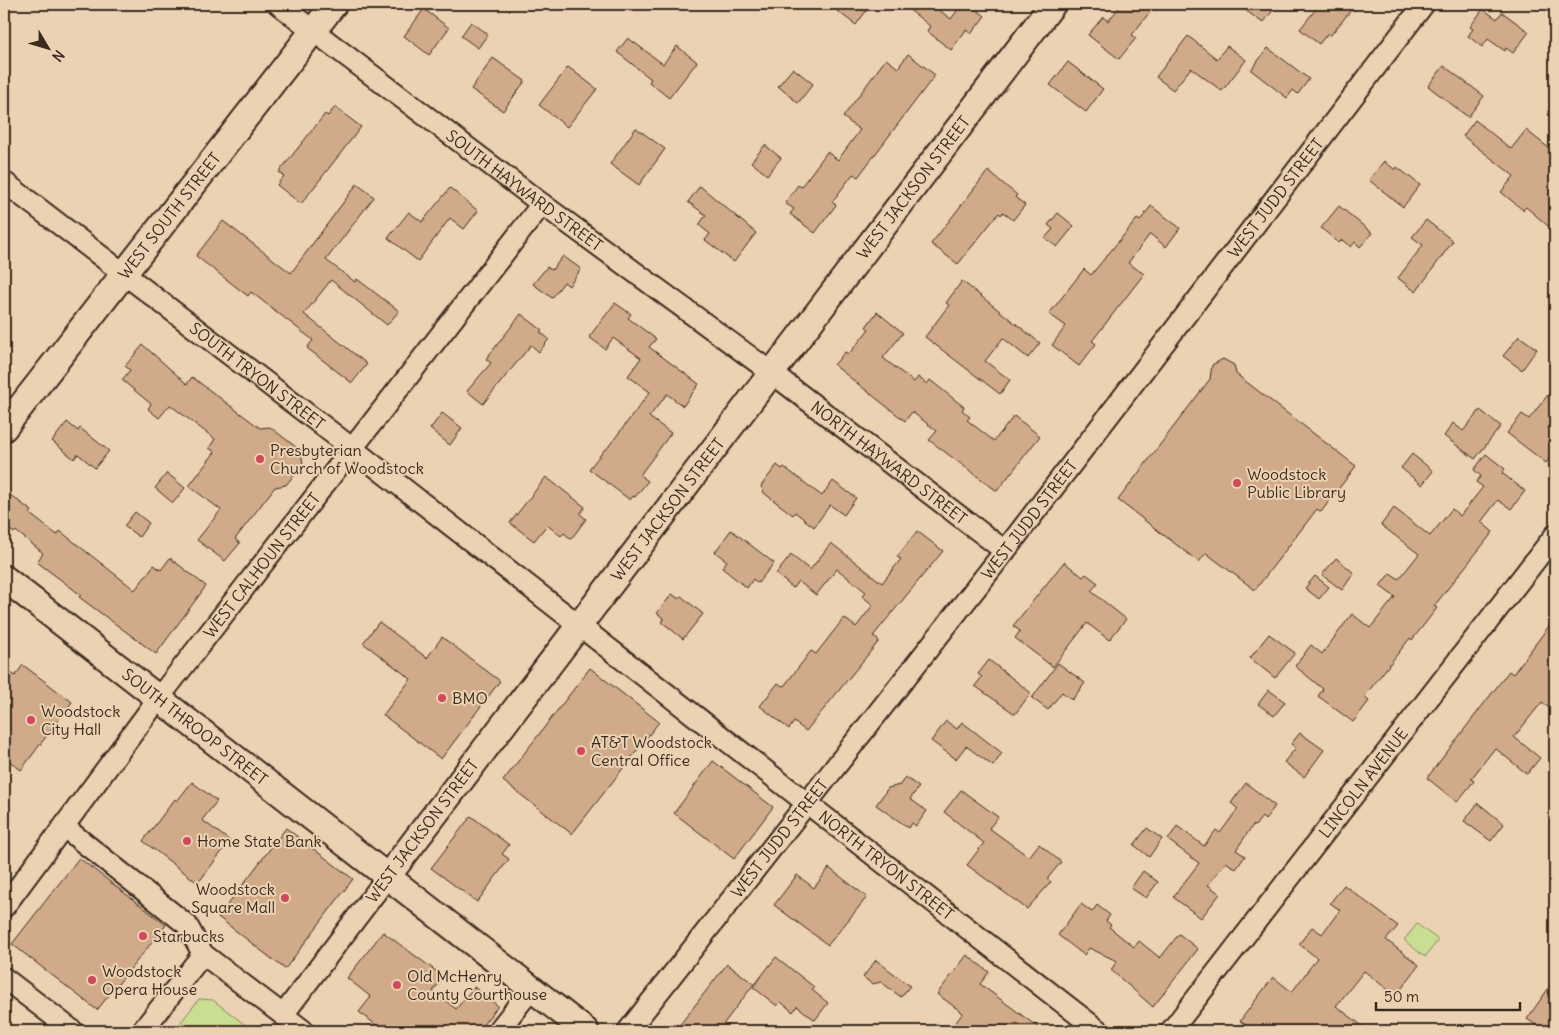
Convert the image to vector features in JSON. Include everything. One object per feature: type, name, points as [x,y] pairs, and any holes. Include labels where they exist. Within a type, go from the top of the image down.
[{"type":"street","name":"SOUTH HAYWARD STREET","points":[[278,4],[542,204],[772,373]]},
{"type":"street","name":"WEST SOUTH STREET","points":[[4,428],[334,4]]},
{"type":"street","name":"WEST JACKSON STREET","points":[[283,1015],[1053,4]]},
{"type":"street","name":"WEST JUDD STREET","points":[[628,1031],[1005,551],[1424,4]]},
{"type":"street","name":"SOUTH TRYON STREET","points":[[4,182],[353,449],[579,627]]},
{"type":"street","name":"WEST CALHOUN STREET","points":[[4,907],[158,698],[542,204]]},
{"type":"street","name":"NORTH HAYWARD STREET","points":[[772,373],[1005,551]]},
{"type":"street","name":"LINCOLN AVENUE","points":[[1171,1031],[1555,535]]},
{"type":"street","name":"SOUTH THROOP STREET","points":[[4,578],[586,1031]]},
{"type":"street","name":"NORTH TRYON STREET","points":[[579,627],[1099,1031]]},
{"type":"street","points":[[64,826],[187,925],[203,954],[304,1031]]},
{"type":"street","points":[[142,1031],[203,954]]},
{"type":"street","points":[[4,978],[73,1031]]},
{"type":"street","points":[[498,1031],[532,988]]},
{"type":"green space","points":[[1417,924],[1438,940],[1425,957],[1404,940]]},
{"type":"green space","points":[[199,999],[213,1000],[253,1031],[174,1031]]},
{"type":"building","points":[[828,4],[871,4],[856,25]]},
{"type":"building","points":[[902,4],[931,4],[951,19],[962,4],[969,4],[985,16],[971,34],[966,30],[951,50],[927,31],[930,26]]},
{"type":"building","points":[[1122,4],[1156,4],[1132,35],[1136,38],[1119,59],[1088,35],[1103,17],[1108,21]]},
{"type":"building","points":[[1237,4],[1278,4],[1263,23]]},
{"type":"building","points":[[1320,4],[1356,4],[1330,36],[1328,33],[1319,44],[1300,29]]},
{"type":"building","points":[[424,9],[449,28],[429,55],[404,36]]},
{"type":"building","points":[[1483,9],[1497,19],[1502,12],[1529,32],[1513,53],[1506,48],[1505,51],[1488,39],[1482,47],[1468,36],[1473,29],[1470,27]]},
{"type":"building","points":[[471,22],[488,34],[478,48],[461,36]]},
{"type":"building","points":[[1188,36],[1217,59],[1227,46],[1246,60],[1222,91],[1191,68],[1173,90],[1156,77]]},
{"type":"building","points":[[628,38],[663,64],[677,46],[697,62],[669,98],[649,82],[651,79],[617,52]]},
{"type":"building","points":[[1268,48],[1309,79],[1298,94],[1293,90],[1287,98],[1251,70]]},
{"type":"building","points":[[908,54],[935,75],[858,177],[853,174],[832,202],[836,205],[815,233],[790,214],[794,209],[785,203],[798,185],[801,187],[827,152],[838,160],[860,130],[843,117],[886,59],[898,68]]},
{"type":"building","points":[[493,58],[525,81],[503,111],[471,89]]},
{"type":"building","points":[[1068,62],[1103,89],[1086,112],[1050,85]]},
{"type":"building","points":[[1444,66],[1484,96],[1468,117],[1428,86]]},
{"type":"building","points":[[568,67],[597,89],[567,127],[539,105]]},
{"type":"building","points":[[793,68],[813,84],[798,103],[778,86]]},
{"type":"building","points":[[335,107],[361,127],[301,204],[277,185],[284,176],[279,172],[325,114],[328,116]]},
{"type":"building","points":[[1475,120],[1511,149],[1526,130],[1555,153],[1555,232],[1526,207],[1523,210],[1501,192],[1514,176],[1463,136]]},
{"type":"building","points":[[636,128],[665,149],[639,185],[610,164]]},
{"type":"building","points":[[765,145],[781,158],[767,175],[751,162]]},
{"type":"building","points":[[1384,161],[1395,170],[1397,167],[1420,185],[1403,207],[1369,180]]},
{"type":"building","points":[[988,171],[1017,195],[1015,197],[1025,205],[1013,220],[1003,212],[1001,215],[999,213],[958,264],[931,244]]},
{"type":"building","points":[[357,184],[374,197],[326,260],[355,282],[357,279],[399,311],[387,325],[331,280],[304,314],[367,364],[352,383],[307,348],[313,340],[251,292],[248,296],[196,256],[223,221],[291,273]]},
{"type":"building","points":[[700,186],[756,233],[734,262],[705,240],[710,234],[699,225],[706,215],[688,202]]},
{"type":"building","points":[[450,188],[478,211],[464,229],[450,218],[418,261],[388,238],[409,212],[422,222]]},
{"type":"building","points":[[1151,206],[1180,228],[1166,247],[1150,234],[1128,263],[1144,274],[1092,341],[1096,344],[1079,366],[1052,345],[1066,326],[1049,314],[1084,269],[1091,275],[1137,219],[1140,221]]},
{"type":"building","points":[[1339,206],[1372,233],[1360,247],[1355,242],[1351,247],[1342,240],[1339,243],[1321,228]]},
{"type":"building","points":[[1058,213],[1074,226],[1057,247],[1045,238],[1053,229],[1048,225]]},
{"type":"building","points":[[1426,220],[1453,241],[1416,292],[1398,278],[1423,245],[1412,237]]},
{"type":"building","points":[[563,256],[581,269],[569,286],[564,282],[552,298],[533,284],[547,267],[552,270]]},
{"type":"building","points":[[962,281],[1040,343],[1028,358],[1003,338],[985,361],[1010,380],[1000,394],[925,337],[949,305],[946,303]]},
{"type":"building","points":[[615,303],[631,314],[628,318],[656,339],[649,347],[699,384],[683,406],[667,394],[649,417],[671,433],[640,475],[648,481],[635,497],[633,496],[630,500],[589,469],[606,450],[650,392],[628,376],[641,358],[613,338],[605,349],[589,337]]},
{"type":"building","points":[[877,312],[903,333],[883,358],[914,382],[918,377],[927,384],[930,380],[964,407],[962,410],[970,417],[967,420],[994,441],[1014,416],[1040,436],[997,491],[929,440],[937,431],[912,412],[905,421],[834,365],[845,352],[849,354],[869,329],[866,327]]},
{"type":"building","points":[[521,314],[542,330],[540,332],[549,339],[539,352],[531,345],[483,404],[467,391],[491,363],[486,359]]},
{"type":"building","points":[[1519,336],[1537,349],[1522,370],[1503,356]]},
{"type":"building","points":[[143,345],[187,384],[192,377],[260,428],[270,427],[301,451],[303,464],[286,485],[275,487],[235,539],[240,543],[225,561],[197,540],[221,510],[189,486],[215,452],[209,448],[215,439],[170,405],[159,418],[148,409],[151,404],[122,380],[130,370],[125,366]]},
{"type":"building","name":"Woodstock Public Library","points":[[1223,359],[1234,365],[1236,374],[1356,466],[1321,512],[1317,509],[1255,590],[1206,553],[1199,562],[1118,500],[1210,379],[1212,365]]},
{"type":"building","points":[[1555,386],[1555,451],[1546,463],[1507,433],[1522,414],[1529,419]]},
{"type":"building","points":[[1480,410],[1501,426],[1475,459],[1444,436],[1453,423],[1463,431]]},
{"type":"building","points":[[442,413],[462,428],[450,445],[430,429]]},
{"type":"building","points":[[67,422],[78,431],[80,428],[109,451],[95,468],[78,454],[74,459],[52,441]]},
{"type":"building","points":[[1412,454],[1433,471],[1422,485],[1401,468]]},
{"type":"building","points":[[1486,454],[1505,469],[1502,473],[1525,491],[1511,509],[1498,500],[1481,522],[1493,532],[1434,606],[1437,608],[1412,640],[1410,638],[1364,697],[1369,701],[1353,722],[1318,696],[1323,689],[1295,666],[1311,645],[1322,654],[1352,614],[1370,628],[1395,597],[1380,586],[1390,573],[1399,579],[1419,554],[1381,525],[1394,508],[1430,536],[1452,509],[1460,516],[1483,487],[1476,482],[1481,476],[1474,470]]},
{"type":"building","points":[[777,465],[782,469],[784,467],[822,496],[833,481],[856,498],[844,515],[830,505],[814,527],[795,512],[793,515],[764,493],[761,486]]},
{"type":"building","points":[[167,473],[185,488],[173,503],[155,488]]},
{"type":"building","points":[[546,477],[585,507],[580,514],[586,519],[571,539],[564,533],[561,536],[547,525],[534,541],[510,523]]},
{"type":"building","points":[[10,495],[32,511],[30,514],[57,535],[60,531],[135,590],[154,565],[161,570],[170,558],[206,586],[156,654],[79,597],[81,595],[37,562],[43,553],[16,531],[14,533],[4,525],[4,503]]},
{"type":"building","points":[[135,512],[149,523],[139,537],[124,526]]},
{"type":"building","points":[[731,530],[774,563],[758,583],[753,579],[747,588],[722,568],[727,561],[715,552]]},
{"type":"building","points":[[917,531],[943,551],[873,636],[879,641],[806,731],[794,722],[789,729],[760,706],[778,683],[782,686],[785,685],[811,651],[816,654],[844,618],[856,627],[873,605],[862,596],[866,592],[837,569],[816,595],[798,581],[793,588],[776,574],[791,555],[810,570],[831,543],[882,583],[901,559],[897,557]]},
{"type":"building","points":[[1336,558],[1354,573],[1342,590],[1322,575]]},
{"type":"building","points":[[1064,562],[1083,577],[1086,574],[1098,583],[1091,591],[1126,619],[1109,640],[1087,623],[1053,667],[1015,638],[1020,631],[1013,626]]},
{"type":"building","points":[[1315,576],[1329,587],[1319,599],[1305,588]]},
{"type":"building","points":[[672,594],[679,599],[681,596],[703,614],[683,639],[662,622],[664,619],[657,613]]},
{"type":"building","points":[[1555,618],[1555,713],[1542,702],[1514,737],[1540,758],[1527,774],[1495,748],[1471,779],[1474,781],[1457,802],[1427,778],[1509,671],[1513,674]]},
{"type":"building","name":"BMO","points":[[379,622],[427,658],[442,637],[500,681],[441,759],[383,715],[411,679],[363,643]]},
{"type":"building","points":[[1269,634],[1295,653],[1275,678],[1250,658]]},
{"type":"building","points":[[989,660],[1031,693],[1015,714],[975,686],[982,677],[978,674]]},
{"type":"building","points":[[1058,663],[1085,683],[1072,700],[1062,692],[1048,710],[1032,698]]},
{"type":"building","name":"Woodstock City Hall","points":[[23,665],[72,702],[21,770],[4,757],[4,667],[15,676]]},
{"type":"building","name":"AT&T Woodstock Central Office","points":[[590,668],[659,722],[572,834],[503,781]]},
{"type":"building","points":[[1269,690],[1285,702],[1274,716],[1258,704]]},
{"type":"building","points":[[946,721],[957,729],[962,722],[1002,753],[993,766],[966,746],[956,759],[931,741]]},
{"type":"building","points":[[1300,733],[1324,750],[1304,777],[1284,762],[1296,748],[1291,744]]},
{"type":"building","points":[[713,761],[773,807],[734,859],[674,813]]},
{"type":"building","points":[[905,777],[919,787],[910,799],[927,811],[916,826],[912,823],[909,828],[876,805],[888,788],[900,785]]},
{"type":"building","name":"Home State Bank","points":[[192,782],[217,801],[202,820],[230,841],[198,883],[143,841],[175,799],[177,801]]},
{"type":"building","points":[[1246,783],[1275,806],[1265,820],[1262,817],[1255,826],[1253,825],[1236,850],[1245,856],[1236,869],[1226,862],[1208,885],[1220,894],[1201,918],[1173,897],[1199,863],[1168,840],[1177,826],[1204,846],[1216,830],[1220,833],[1238,809],[1231,803]]},
{"type":"building","points":[[961,790],[998,817],[989,828],[1029,857],[1039,844],[1061,862],[1047,879],[1051,882],[1027,909],[967,865],[984,843],[944,812]]},
{"type":"building","points":[[1478,803],[1504,824],[1491,841],[1464,821]]},
{"type":"building","points":[[471,816],[509,845],[502,854],[509,859],[477,902],[431,868]]},
{"type":"building","name":"Woodstock Square Mall","points":[[286,828],[353,879],[285,969],[218,917]]},
{"type":"building","points":[[1147,828],[1162,839],[1149,857],[1134,845]]},
{"type":"building","points":[[79,858],[166,925],[97,1010],[12,944]]},
{"type":"building","points":[[829,868],[867,897],[828,945],[774,905],[797,875],[814,888]]},
{"type":"building","points":[[1143,871],[1158,882],[1146,898],[1131,888]]},
{"type":"building","points":[[1344,885],[1398,926],[1386,940],[1419,965],[1396,996],[1364,971],[1336,1006],[1369,1031],[1254,1031],[1240,1021],[1273,977],[1292,992],[1317,958],[1299,944],[1312,927],[1322,934],[1340,910],[1330,903]]},
{"type":"building","points":[[1081,904],[1092,912],[1097,905],[1110,915],[1106,921],[1111,925],[1109,927],[1134,947],[1139,941],[1160,958],[1179,934],[1198,949],[1153,1007],[1111,970],[1117,961],[1089,948],[1084,955],[1058,935]]},
{"type":"building","name":"Old McHenry County Courthouse","points":[[383,932],[444,977],[433,991],[456,1009],[474,987],[498,1006],[478,1031],[384,1031],[359,1012],[371,997],[347,978]]},
{"type":"building","points":[[967,955],[989,972],[980,984],[1043,1031],[949,1031],[963,1013],[937,994]]},
{"type":"building","points":[[776,957],[814,987],[812,990],[828,1003],[815,1020],[797,1006],[793,1012],[781,1002],[777,1006],[753,987]]},
{"type":"building","points":[[876,960],[910,986],[901,997],[881,982],[872,984],[863,977]]},
{"type":"building","points":[[727,964],[754,984],[718,1031],[675,1031]]},
{"type":"building","points":[[1555,979],[1555,1020],[1545,1031],[1527,1019]]},
{"type":"place","name":"Presbyterian Church of Woodstock","points":[[260,459]]},
{"type":"place","name":"Woodstock Public Library","points":[[1237,483]]},
{"type":"place","name":"BMO","points":[[442,698]]},
{"type":"place","name":"Woodstock City Hall","points":[[31,720]]},
{"type":"place","name":"AT&T Woodstock Central Office","points":[[581,751]]},
{"type":"place","name":"Home State Bank","points":[[187,841]]},
{"type":"place","name":"Woodstock Square Mall","points":[[285,898]]},
{"type":"place","name":"Starbucks","points":[[143,936]]},
{"type":"place","name":"Woodstock Opera House","points":[[92,980]]},
{"type":"place","name":"Old McHenry County Courthouse","points":[[397,985]]}]
